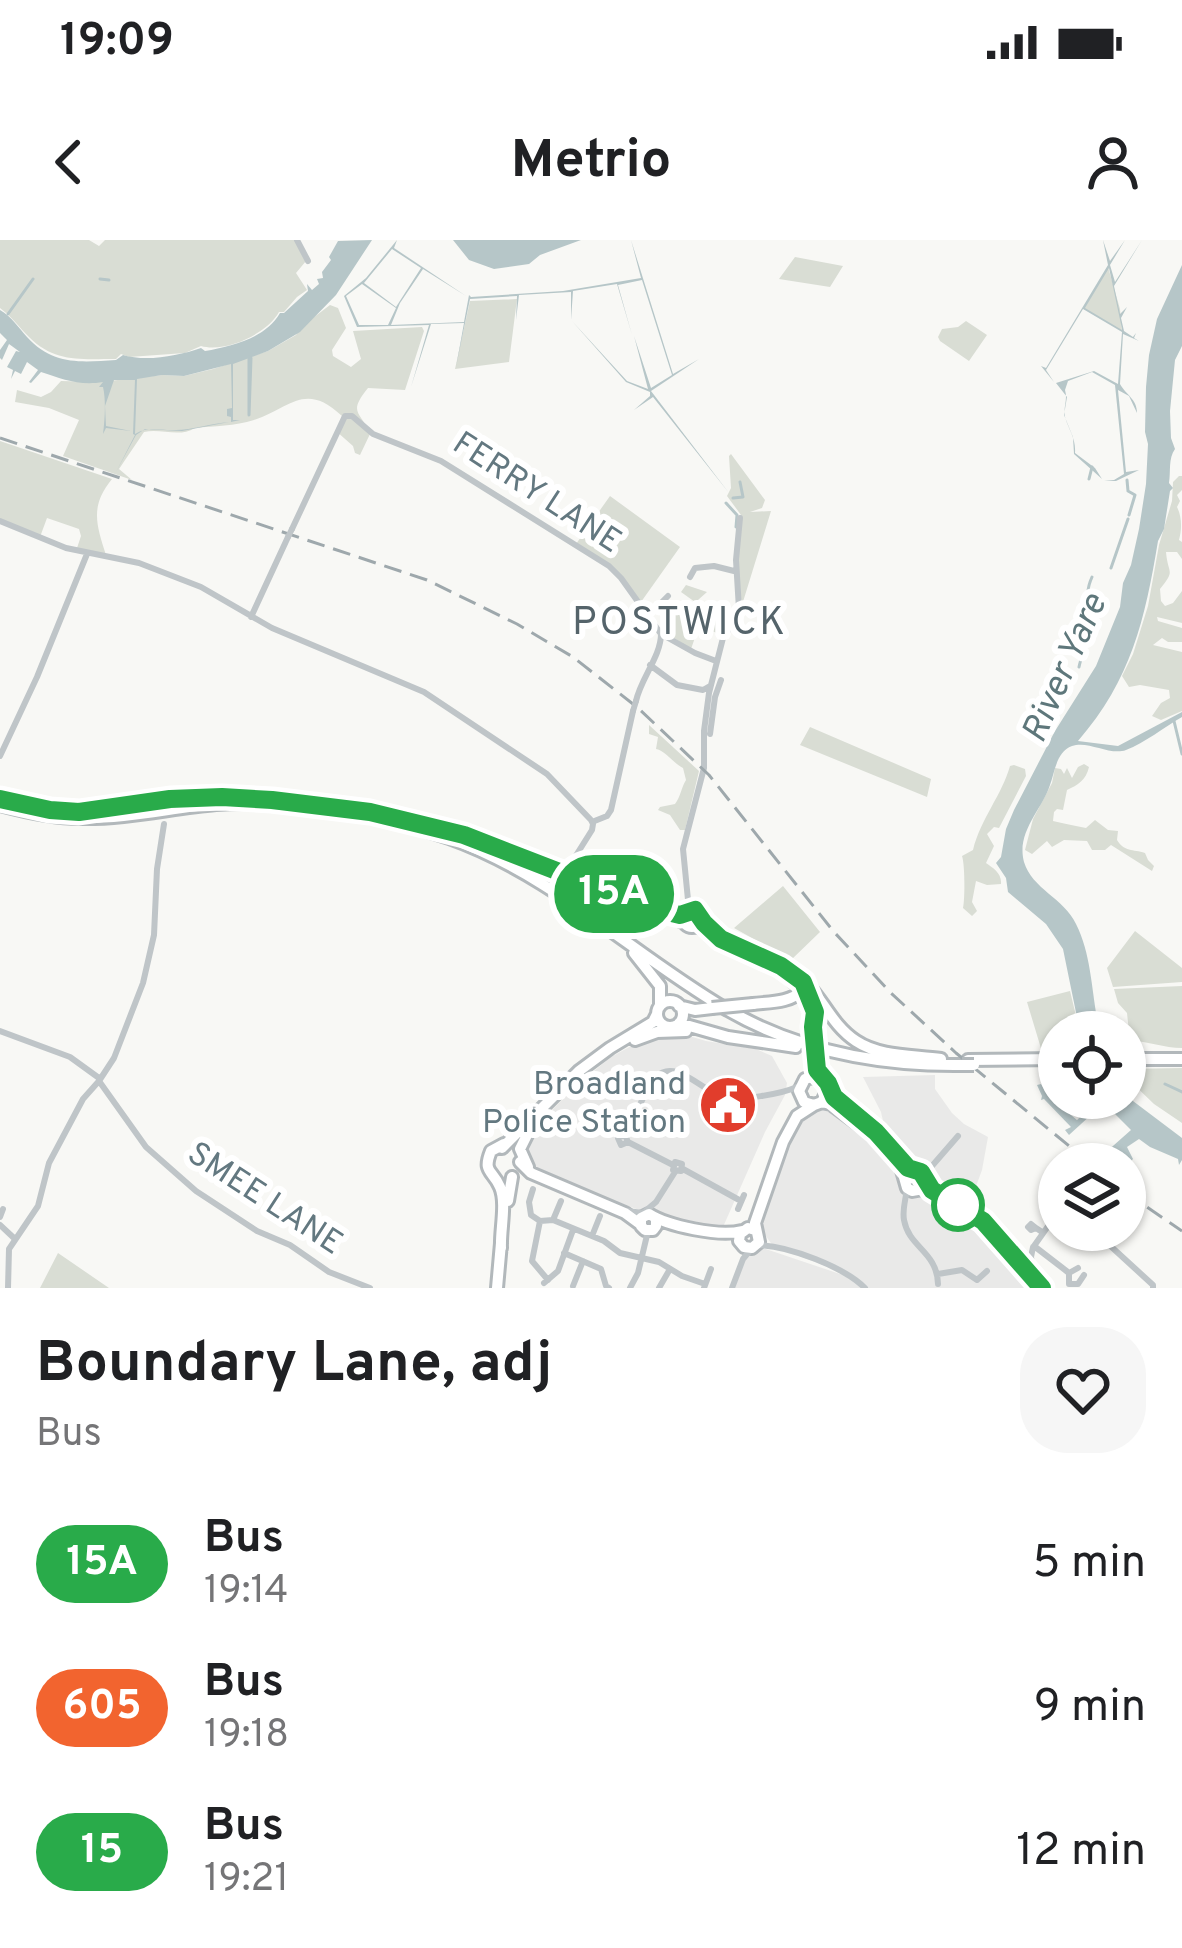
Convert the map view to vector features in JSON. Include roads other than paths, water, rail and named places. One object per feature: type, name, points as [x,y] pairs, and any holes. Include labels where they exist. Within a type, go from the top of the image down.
[{"type":"highway","points":[[0,802],[79,812],[188,798],[272,800],[370,812],[464,835],[568,870],[567,878],[691,918],[785,971],[805,991],[816,1016],[815,1061],[800,1105],[782,1132],[747,1238]]},
{"type":"highway","points":[[0,802],[64,818],[157,815],[164,824],[172,809]]},
{"type":"highway","points":[[129,815],[214,804],[268,805],[405,825],[493,856],[566,898],[695,989],[754,1024],[822,1049],[888,1062]]},
{"type":"highway","points":[[434,828],[525,867],[703,988],[763,1022],[859,1052],[961,1062]]},
{"type":"highway","points":[[500,1288],[502,1194],[489,1172],[491,1151],[507,1142],[579,1071],[660,1015],[661,990],[646,965],[566,898]]},
{"type":"highway","points":[[780,997],[789,985],[785,971]]},
{"type":"highway","points":[[805,991],[816,1016],[866,1046],[961,1062]]},
{"type":"highway","points":[[660,1015],[672,1027],[680,1015],[700,1009],[776,1003],[805,991]]},
{"type":"highway","points":[[758,1004],[805,991]]},
{"type":"highway","points":[[500,1288],[518,1139],[565,1090],[650,1028],[670,1001],[680,1015],[728,1037],[836,1057],[888,1062],[1038,1061]]},
{"type":"highway","points":[[606,1057],[646,1034],[669,1030],[765,1042]]},
{"type":"highway","points":[[815,1061],[834,1097],[876,1132],[916,1181]]},
{"type":"highway","points":[[1146,1062],[1182,1062]]},
{"type":"highway","points":[[747,1238],[788,1133],[797,1116],[821,1100],[825,1084],[802,1088]]},
{"type":"highway","points":[[802,1088],[869,1132],[916,1181],[983,1221],[1042,1288]]},
{"type":"highway","points":[[821,1100],[856,1115]]},
{"type":"highway","points":[[543,1112],[521,1142],[520,1153],[529,1168],[573,1191]]},
{"type":"highway","points":[[524,1125],[494,1153],[491,1171],[531,1173],[625,1213],[747,1238]]},
{"type":"highway","points":[[501,1248],[505,1190],[512,1169],[502,1148]]},
{"type":"street","points":[[298,240],[308,261]]},
{"type":"street","name":"FERRY LANE","points":[[251,617],[340,422],[351,415],[368,432],[441,460],[594,556],[621,578],[661,634]]},
{"type":"street","points":[[710,734],[707,690],[725,634],[738,617],[740,518]]},
{"type":"street","points":[[0,521],[87,554],[153,568],[201,587],[251,617],[424,692],[547,774],[592,826]]},
{"type":"street","points":[[0,757],[87,554]]},
{"type":"street","points":[[689,577],[695,568],[736,571]]},
{"type":"street","points":[[648,616],[668,596]]},
{"type":"street","points":[[660,649],[661,634],[716,661]]},
{"type":"street","points":[[568,870],[592,826],[611,810],[643,676],[660,649],[672,641]]},
{"type":"street","points":[[650,665],[677,685],[707,690]]},
{"type":"street","points":[[691,918],[683,849],[721,680]]},
{"type":"street","points":[[8,1288],[6,1260],[15,1239],[38,1206],[45,1173],[83,1099],[118,1049],[147,971],[164,824]]},
{"type":"street","points":[[0,1031],[70,1057],[99,1080]]},
{"type":"street","points":[[741,1202],[627,1139],[655,1079],[676,1072],[725,1097],[802,1088]]},
{"type":"street","name":"SMEE LANE","points":[[99,1080],[146,1147],[196,1191],[257,1231],[370,1288]]},
{"type":"street","points":[[938,1284],[932,1260],[906,1227],[904,1214],[916,1181],[958,1136]]},
{"type":"street","points":[[630,1288],[650,1217],[676,1170]]},
{"type":"street","points":[[533,1189],[531,1215],[540,1221],[553,1220],[574,1228],[620,1253],[705,1286],[711,1268]]},
{"type":"street","points":[[595,1200],[650,1217]]},
{"type":"street","points":[[553,1220],[561,1201]]},
{"type":"street","points":[[592,1236],[599,1216]]},
{"type":"street","points":[[1,1217],[15,1239]]},
{"type":"street","points":[[540,1221],[532,1262],[546,1281],[558,1271],[574,1228]]},
{"type":"street","points":[[1033,1272],[1038,1234]]},
{"type":"street","points":[[733,1288],[747,1238],[841,1270],[865,1288]]},
{"type":"street","points":[[1012,1246],[1031,1262]]},
{"type":"street","points":[[1033,1247],[1082,1278]]},
{"type":"street","points":[[1116,1251],[1153,1288]]},
{"type":"street","points":[[565,1253],[601,1269],[609,1288]]},
{"type":"street","points":[[573,1286],[583,1261]]},
{"type":"street","points":[[659,1288],[670,1269]]},
{"type":"street","points":[[938,1274],[962,1270],[977,1280],[987,1271]]},
{"type":"street","points":[[1067,1286],[1069,1273]]},
{"type":"street","points":[[1067,1286],[1082,1278]]},
{"type":"waterway","points":[[8,314],[33,279]]},
{"type":"waterway","points":[[100,279],[109,280]]},
{"type":"waterway","points":[[249,357],[249,415],[251,358]]},
{"type":"waterway","points":[[1089,479],[1092,467]]},
{"type":"waterway","points":[[1127,480],[1128,491],[1135,495],[1129,515]]},
{"type":"waterway","points":[[733,498],[743,497],[740,482]]},
{"type":"waterway","points":[[726,503],[737,515],[736,527]]},
{"type":"waterway","points":[[1111,568],[1128,519]]},
{"type":"waterway","name":"River Yare","points":[[1079,667],[1091,623],[1088,593],[1092,577]]},
{"type":"waterway","points":[[1174,721],[1182,754]]},
{"type":"waterway","points":[[1165,1084],[1182,1092]]},
{"type":"railway","points":[[0,438],[427,580],[573,657],[638,708],[709,775],[834,932],[891,993],[1065,1143]]},
{"type":"railway","points":[[1146,1206],[1182,1231]]},
{"type":"place","name":"Broadland Police Station","points":[[728,1105]]},
{"type":"district","name":"POSTWICK","points":[[680,624]]}]
